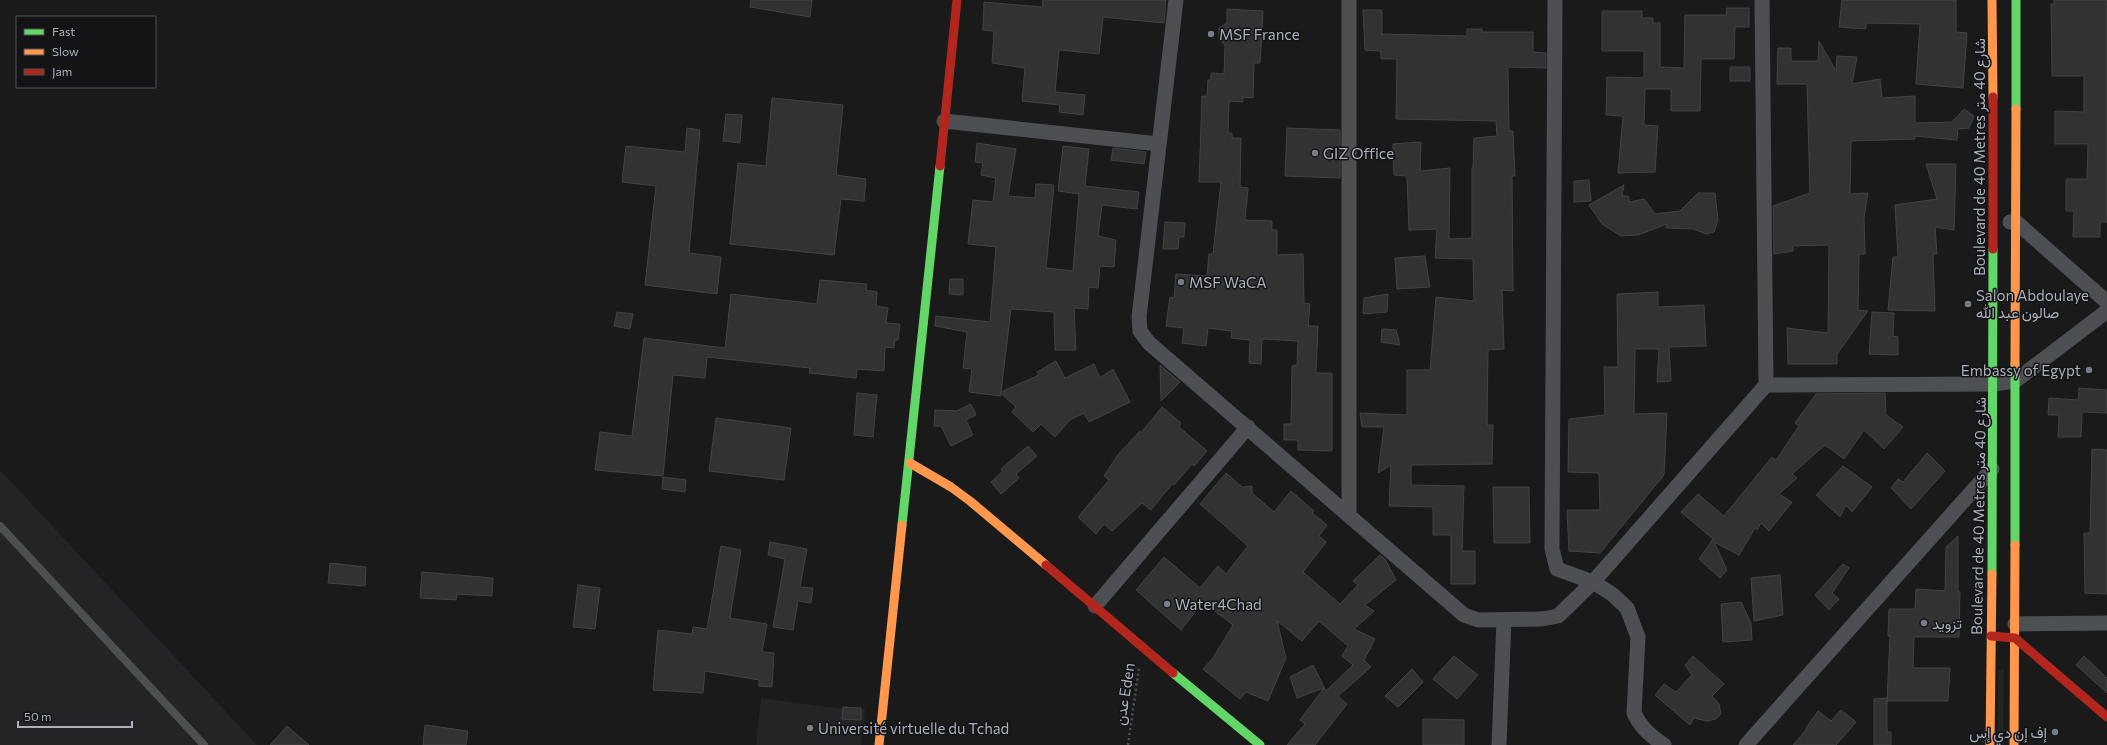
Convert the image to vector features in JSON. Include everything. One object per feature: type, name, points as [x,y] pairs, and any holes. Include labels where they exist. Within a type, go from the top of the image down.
[{"type":"main road","points":[[879,745],[910,463],[957,0]]},
{"type":"main road","name":"Boulevard de 40 Metres شارع 40 متر","points":[[1990,745],[1994,384],[1992,0]]},
{"type":"main road","points":[[2014,745],[2016,0]]},
{"type":"main road","points":[[910,463],[951,487],[970,501],[1260,745]]},
{"type":"main road","points":[[1991,636],[2015,631]]},
{"type":"main road","points":[[2015,631],[2107,717]]},
{"type":"street","points":[[1176,0],[1139,317],[1140,331],[1150,343],[1464,615],[1478,620],[1542,619],[1558,616],[1593,582],[1766,386],[1762,0]]},
{"type":"street","points":[[1349,0],[1349,515]]},
{"type":"street","points":[[1555,0],[1552,549],[1557,569],[1593,582],[1612,594],[1627,608],[1638,637],[1634,713],[1639,724],[1650,735],[1664,745]]},
{"type":"street","points":[[944,121],[1159,144]]},
{"type":"street","points":[[1993,222],[2016,222],[2107,302]]},
{"type":"street","points":[[1766,386],[1994,384],[2015,381],[2107,311]]},
{"type":"street","points":[[1095,606],[1248,427]]},
{"type":"street","points":[[1746,745],[1992,469]]},
{"type":"street","points":[[1500,745],[1504,620]]},
{"type":"street","points":[[2015,631],[2107,623]]},
{"type":"lane","points":[[0,526],[3,534],[204,745]]},
{"type":"path","name":"عدن Eden","points":[[1128,745],[1143,647]]},
{"type":"shaded area","points":[[0,470],[245,732],[257,745],[0,745]]},
{"type":"shaded area","points":[[2004,669],[2003,745],[1998,745],[1998,670]]},
{"type":"shaded area","name":"Université virtuelle du Tchad","points":[[761,698],[859,711],[865,709],[861,745],[756,745]]},
{"type":"building","points":[[751,0],[812,0],[810,17],[750,7]]},
{"type":"building","points":[[1043,0],[1166,0],[1164,23],[1103,17],[1099,54],[1059,50],[1055,92],[1085,95],[1083,115],[1059,112],[1060,105],[1022,101],[1025,68],[992,63],[994,31],[983,30],[984,2],[1042,7]]},
{"type":"building","points":[[1842,0],[1956,0],[1956,32],[1967,33],[1963,88],[1916,84],[1920,24],[1866,23],[1866,29],[1839,27]]},
{"type":"building","points":[[2054,0],[2107,0],[2107,222],[2100,222],[2100,237],[2073,237],[2074,211],[2066,211],[2066,179],[2087,179],[2088,144],[2055,144],[2055,111],[2084,112],[2084,76],[2052,76],[2051,4],[2054,4]]},
{"type":"building","points":[[1727,8],[1749,8],[1749,27],[1735,27],[1734,59],[1701,59],[1700,111],[1671,111],[1671,89],[1645,89],[1644,125],[1658,126],[1655,172],[1618,173],[1623,116],[1606,115],[1607,77],[1644,78],[1644,51],[1602,51],[1602,11],[1642,11],[1642,18],[1653,18],[1653,23],[1660,23],[1660,67],[1684,68],[1685,15],[1726,15]]},
{"type":"building","points":[[1227,9],[1263,11],[1260,63],[1254,63],[1253,98],[1243,97],[1243,102],[1229,101],[1228,133],[1232,133],[1232,138],[1241,138],[1240,187],[1248,188],[1245,220],[1272,221],[1272,230],[1277,230],[1277,255],[1303,254],[1304,303],[1310,304],[1308,326],[1318,326],[1316,373],[1332,373],[1332,451],[1298,450],[1298,440],[1284,440],[1284,424],[1291,424],[1292,366],[1297,365],[1298,341],[1262,339],[1261,364],[1249,363],[1250,340],[1231,338],[1232,331],[1208,328],[1206,346],[1182,343],[1184,328],[1166,326],[1170,297],[1174,298],[1176,274],[1207,276],[1209,254],[1213,254],[1221,182],[1199,182],[1202,96],[1207,96],[1208,80],[1211,80],[1211,73],[1224,74],[1225,45],[1219,39],[1219,28],[1227,23]]},
{"type":"building","points":[[1363,10],[1382,10],[1382,34],[1467,36],[1467,29],[1482,29],[1482,32],[1533,32],[1533,52],[1546,53],[1546,68],[1508,67],[1509,131],[1513,131],[1515,176],[1512,176],[1513,291],[1502,290],[1504,349],[1488,350],[1487,425],[1493,425],[1492,464],[1411,465],[1411,485],[1464,486],[1462,551],[1475,551],[1475,584],[1451,584],[1451,535],[1433,535],[1433,507],[1389,506],[1391,465],[1378,473],[1384,427],[1362,427],[1360,413],[1407,415],[1407,370],[1430,370],[1436,297],[1474,301],[1473,259],[1435,258],[1437,229],[1409,230],[1407,176],[1394,175],[1393,144],[1421,142],[1420,171],[1450,168],[1449,239],[1472,238],[1472,168],[1474,138],[1497,136],[1496,121],[1396,119],[1397,59],[1381,59],[1381,51],[1365,50]]},
{"type":"building","points":[[1819,41],[1836,71],[1837,56],[1857,57],[1852,84],[1880,79],[1882,98],[1915,96],[1915,123],[1952,122],[1964,109],[1974,116],[1969,128],[1958,129],[1957,140],[1915,136],[1915,139],[1851,141],[1850,194],[1868,193],[1864,218],[1865,254],[1859,254],[1858,310],[1868,311],[1837,354],[1837,364],[1788,364],[1787,328],[1828,333],[1829,245],[1793,246],[1793,251],[1774,254],[1773,206],[1810,193],[1807,84],[1777,84],[1778,48],[1791,48],[1791,61],[1818,61]]},
{"type":"building","points":[[1730,67],[1750,67],[1750,81],[1730,81]]},
{"type":"building","points":[[772,98],[843,105],[836,175],[866,179],[864,201],[841,199],[834,255],[730,244],[738,163],[766,166]]},
{"type":"building","points":[[726,114],[742,115],[740,143],[723,141]]},
{"type":"building","points":[[687,128],[700,130],[689,253],[721,257],[717,294],[645,285],[656,186],[622,182],[626,146],[685,152]]},
{"type":"building","name":"GIZ Office","points":[[1287,128],[1340,130],[1340,178],[1285,176]]},
{"type":"building","points":[[977,143],[1016,149],[1008,196],[1035,198],[1036,184],[1054,185],[1046,268],[1073,271],[1079,194],[1058,191],[1063,146],[1089,149],[1085,186],[1139,192],[1137,209],[1102,205],[1098,236],[1116,240],[1114,267],[1100,266],[1098,288],[1089,287],[1088,309],[1074,308],[1076,350],[1055,350],[1054,312],[1011,309],[1001,392],[1039,375],[1037,372],[1056,361],[1065,378],[1094,364],[1100,378],[1113,369],[1130,402],[1089,422],[1084,413],[1070,420],[1055,437],[1041,424],[1033,432],[1012,412],[1016,407],[1001,393],[1001,396],[969,392],[972,369],[963,368],[967,332],[935,326],[936,316],[990,322],[996,247],[968,244],[973,200],[993,202],[996,178],[981,175],[983,163],[975,162]]},
{"type":"building","points":[[1113,148],[1146,152],[1144,164],[1111,160]]},
{"type":"building","points":[[1926,164],[1956,164],[1954,230],[1935,227],[1937,254],[1933,254],[1935,311],[1888,310],[1893,257],[1898,257],[1895,205],[1937,199]]},
{"type":"building","points":[[1589,180],[1591,201],[1574,202],[1574,181]]},
{"type":"building","points":[[1624,185],[1622,196],[1628,196],[1630,202],[1644,199],[1655,214],[1680,211],[1698,193],[1715,193],[1718,220],[1714,232],[1706,234],[1693,229],[1666,228],[1667,224],[1638,235],[1621,236],[1602,224],[1589,205]]},
{"type":"building","points":[[1165,222],[1185,223],[1184,237],[1179,237],[1178,249],[1163,249]]},
{"type":"building","points":[[1425,256],[1430,287],[1397,289],[1395,258]]},
{"type":"building","points":[[950,279],[963,279],[963,295],[949,294]]},
{"type":"building","points":[[820,280],[867,284],[866,290],[877,292],[876,306],[888,308],[886,323],[900,324],[898,340],[895,340],[894,348],[885,347],[884,371],[857,369],[856,378],[809,373],[810,368],[707,357],[705,378],[673,375],[663,476],[595,470],[600,432],[632,436],[644,338],[725,348],[731,294],[817,304]]},
{"type":"building","points":[[1658,292],[1658,307],[1704,305],[1706,346],[1669,347],[1671,381],[1657,382],[1659,349],[1635,349],[1634,414],[1667,413],[1664,475],[1600,553],[1569,551],[1567,510],[1600,510],[1599,473],[1568,472],[1569,419],[1605,415],[1604,367],[1618,367],[1617,294]]},
{"type":"building","points":[[1388,294],[1387,312],[1363,314],[1364,298]]},
{"type":"building","points":[[617,312],[633,314],[630,329],[614,326]]},
{"type":"building","points":[[1872,312],[1894,313],[1893,336],[1898,337],[1898,355],[1869,354]]},
{"type":"building","points":[[1382,329],[1396,330],[1400,345],[1381,342]]},
{"type":"building","points":[[1160,365],[1180,382],[1161,401]]},
{"type":"building","points":[[2079,388],[2107,390],[2107,413],[2082,412],[2081,437],[2058,437],[2059,415],[2048,415],[2049,398],[2078,400]]},
{"type":"building","points":[[857,393],[877,395],[873,437],[854,435]]},
{"type":"building","points":[[1885,393],[1886,415],[1903,427],[1884,449],[1864,430],[1844,459],[1825,445],[1792,474],[1797,478],[1779,494],[1792,502],[1769,531],[1761,523],[1757,530],[1755,528],[1739,555],[1714,542],[1727,570],[1720,578],[1699,559],[1713,539],[1681,512],[1698,494],[1724,516],[1772,457],[1776,460],[1799,426],[1795,423],[1816,394]]},
{"type":"building","points":[[971,404],[976,415],[966,420],[973,435],[951,446],[941,426],[934,426],[935,410],[957,411]]},
{"type":"building","points":[[1162,407],[1181,423],[1179,427],[1207,451],[1194,466],[1192,464],[1174,485],[1172,484],[1151,510],[1142,503],[1112,531],[1104,524],[1096,534],[1078,517],[1109,480],[1104,476],[1117,456],[1140,431],[1141,433]]},
{"type":"building","points":[[716,418],[791,428],[784,480],[709,471]]},
{"type":"building","points":[[1028,446],[1037,456],[1016,474],[1019,478],[1001,494],[991,482],[1003,471],[1001,469]]},
{"type":"building","points":[[2092,449],[2107,450],[2107,594],[2085,593],[2084,533],[2090,533]]},
{"type":"building","points":[[1927,453],[1945,471],[1911,509],[1891,488],[1898,479],[1903,482]]},
{"type":"building","points":[[1843,466],[1872,487],[1852,512],[1846,505],[1840,517],[1816,495]]},
{"type":"building","points":[[1226,473],[1242,487],[1252,486],[1252,493],[1274,512],[1291,491],[1314,511],[1312,513],[1327,525],[1319,536],[1326,542],[1303,572],[1340,604],[1358,585],[1353,581],[1380,555],[1385,559],[1396,580],[1365,605],[1374,611],[1354,629],[1375,639],[1364,660],[1371,667],[1338,696],[1347,704],[1315,745],[1287,745],[1305,724],[1300,720],[1324,688],[1297,698],[1290,677],[1313,665],[1326,691],[1353,665],[1342,656],[1348,646],[1319,621],[1302,641],[1277,621],[1286,658],[1268,701],[1246,692],[1240,699],[1203,669],[1213,658],[1233,625],[1203,602],[1181,630],[1136,590],[1164,557],[1200,588],[1218,566],[1226,574],[1248,546],[1200,504]]},
{"type":"building","points":[[663,477],[686,480],[685,492],[662,489]]},
{"type":"building","points":[[1493,487],[1529,487],[1530,543],[1494,543]]},
{"type":"building","points":[[1958,536],[1958,592],[1960,592],[1959,637],[1914,637],[1913,668],[1950,668],[1948,701],[1887,701],[1890,636],[1888,636],[1889,609],[1915,609],[1916,589],[1945,591],[1946,547]]},
{"type":"building","points":[[770,542],[807,549],[800,587],[813,588],[811,603],[798,601],[793,630],[773,627],[785,559],[768,555]]},
{"type":"building","points":[[721,546],[741,550],[730,618],[767,624],[762,652],[774,653],[772,687],[759,686],[759,680],[705,671],[703,693],[653,690],[658,630],[692,634],[693,627],[707,629]]},
{"type":"building","points":[[330,563],[366,567],[365,586],[328,583]]},
{"type":"building","points":[[1843,564],[1849,568],[1832,593],[1839,599],[1829,610],[1815,595]]},
{"type":"building","points":[[422,572],[493,578],[492,596],[457,594],[456,600],[420,598]]},
{"type":"building","points":[[1780,575],[1783,615],[1754,621],[1751,578]]},
{"type":"building","points":[[578,585],[600,588],[595,629],[573,627]]},
{"type":"building","points":[[1741,602],[1751,623],[1752,640],[1723,642],[1721,604]]},
{"type":"building","points":[[1454,656],[1478,675],[1457,699],[1433,679]]},
{"type":"building","points":[[1693,656],[1724,684],[1712,696],[1719,704],[1721,714],[1716,719],[1707,721],[1694,718],[1690,725],[1655,695],[1664,684],[1676,692],[1692,675],[1685,665]]},
{"type":"building","points":[[2084,656],[2107,678],[2107,693],[2076,665]]},
{"type":"building","points":[[1412,669],[1423,682],[1398,707],[1385,696]]},
{"type":"building","points":[[1887,698],[1887,732],[1891,732],[1891,745],[1874,745],[1874,699]]},
{"type":"building","points":[[843,707],[861,708],[861,720],[842,719]]},
{"type":"building","points":[[1841,710],[1856,722],[1836,745],[1793,745],[1807,729],[1806,728],[1818,711],[1831,721]]},
{"type":"building","points":[[1423,719],[1464,720],[1464,745],[1423,745]]},
{"type":"building","points":[[425,725],[468,731],[466,745],[423,745]]},
{"type":"building","points":[[287,726],[309,745],[270,745]]},
{"type":"traffic: fast","points":[[2016,0],[2016,109]]},
{"type":"traffic: fast","points":[[902,525],[940,166]]},
{"type":"traffic: fast","points":[[1992,574],[1993,249]]},
{"type":"traffic: fast","points":[[2015,364],[2015,545]]},
{"type":"traffic: fast","points":[[1173,673],[1260,745]]},
{"type":"traffic: slow","points":[[1992,0],[1993,97]]},
{"type":"traffic: slow","points":[[2015,364],[2016,109]]},
{"type":"traffic: slow","points":[[910,463],[951,487],[970,501],[1046,565]]},
{"type":"traffic: slow","points":[[879,745],[902,525]]},
{"type":"traffic: slow","points":[[2014,745],[2015,545]]},
{"type":"traffic: slow","points":[[1990,745],[1992,574]]},
{"type":"traffic: jam","points":[[940,166],[957,0]]},
{"type":"traffic: jam","points":[[1993,97],[1993,249]]},
{"type":"traffic: jam","points":[[1046,565],[1173,673]]},
{"type":"traffic: jam","points":[[1991,636],[2015,638],[2107,717]]},
{"type":"place","name":"MSF France","points":[[1211,34]]},
{"type":"place","name":"GIZ Office","points":[[1315,153]]},
{"type":"place","name":"MSF WaCA","points":[[1181,282]]},
{"type":"place","name":"Salon Abdoulaye صالون عبد الله","points":[[1968,304]]},
{"type":"place","name":"Embassy of Egypt","points":[[2089,370]]},
{"type":"place","name":"Water4Chad","points":[[1167,604]]},
{"type":"place","name":"تزويد","points":[[1924,623]]},
{"type":"place","name":"Université virtuelle du Tchad","points":[[810,728]]},
{"type":"place","name":"إف إن دي إس","points":[[2055,732]]}]
